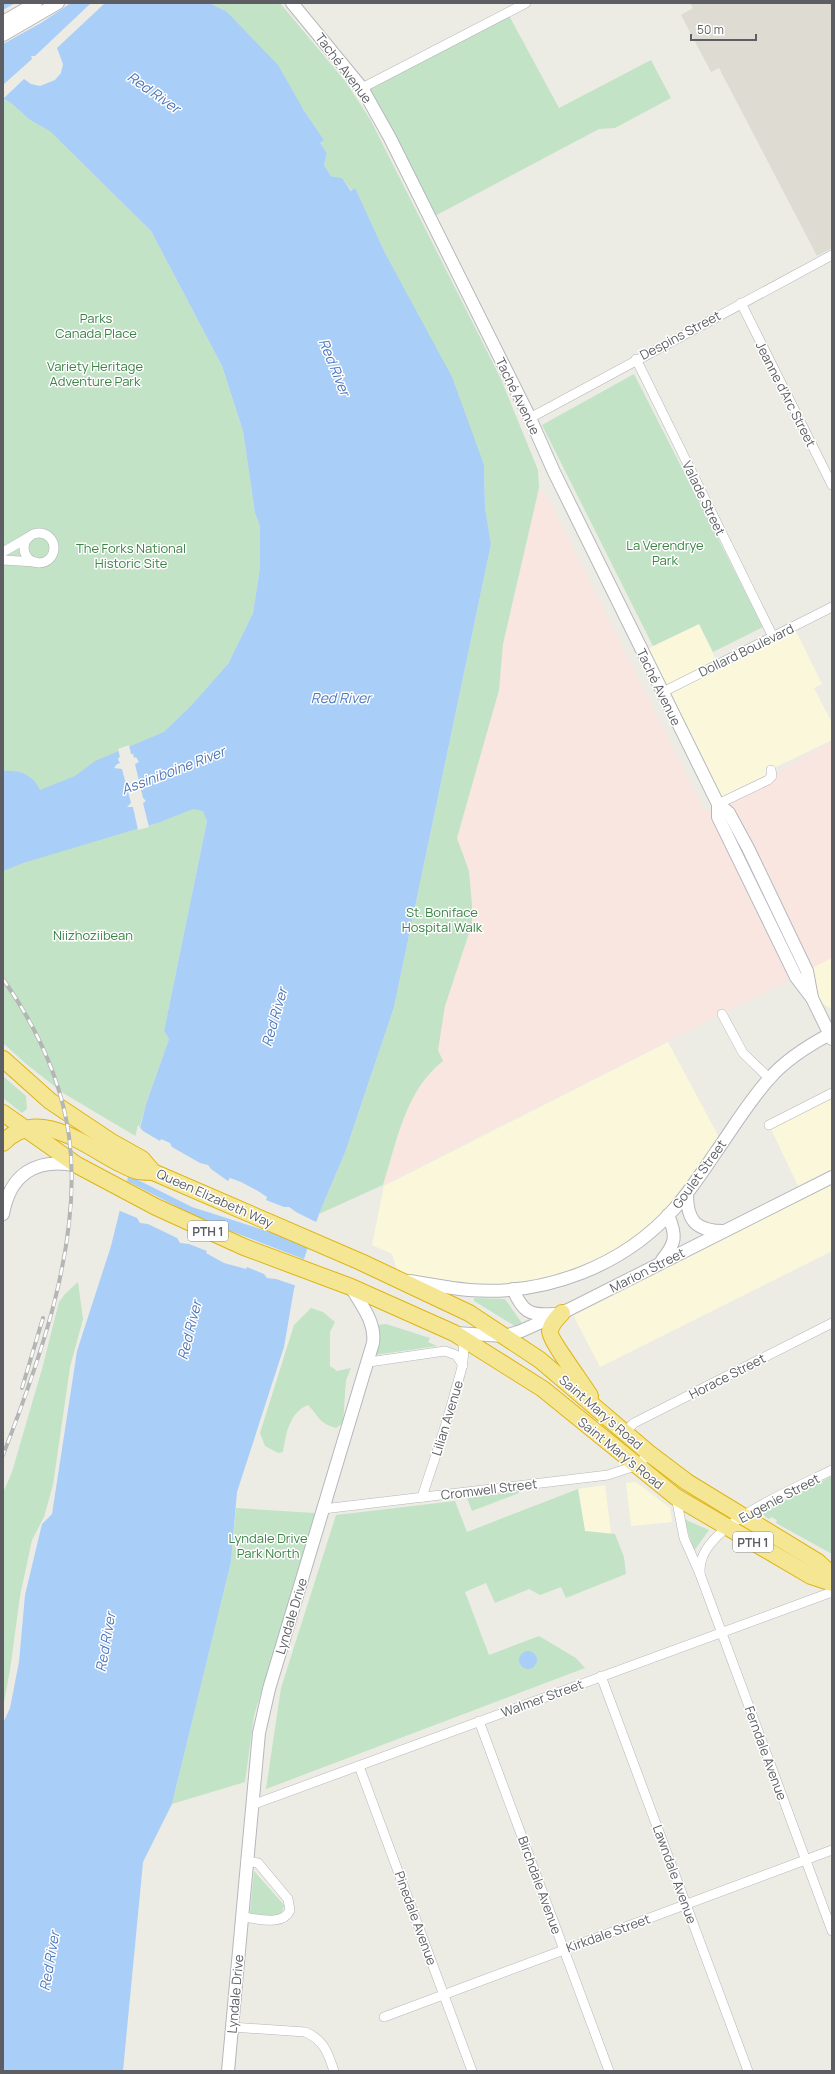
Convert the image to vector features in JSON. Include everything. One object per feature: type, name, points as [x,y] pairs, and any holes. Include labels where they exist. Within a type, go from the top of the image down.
[{"type":"highway","name":"Queen Elizabeth Way","points":[[3,1059],[50,1101],[108,1148],[142,1159],[153,1172],[361,1262]]},
{"type":"highway","name":"PTH 1","points":[[3,1113],[77,1166],[156,1207],[215,1234],[351,1288]]},
{"type":"highway","points":[[3,1143],[14,1134],[26,1129],[41,1127],[52,1129],[108,1148]]},
{"type":"highway","name":"Saint Mary's Road","points":[[361,1262],[400,1279],[463,1310],[505,1336],[568,1383],[650,1454],[687,1482],[818,1562],[832,1575]]},
{"type":"highway","name":"Saint Mary's Road","points":[[351,1288],[458,1336],[543,1389],[635,1466]]},
{"type":"highway","points":[[562,1313],[550,1331],[552,1341],[579,1377],[597,1408]]},
{"type":"highway","points":[[543,1389],[568,1383]]},
{"type":"highway","name":"Saint Mary’s Road","points":[[635,1466],[676,1497]]},
{"type":"highway","name":"PTH 1","points":[[676,1497],[811,1576],[832,1583]]},
{"type":"street","points":[[3,22],[36,3]]},
{"type":"street","points":[[3,35],[58,3]]},
{"type":"street","name":"Taché Avenue","points":[[292,3],[362,88],[393,144],[530,418],[554,472],[661,693],[718,804],[729,813],[775,904],[807,971],[812,998]]},
{"type":"street","points":[[362,88],[526,3]]},
{"type":"street","name":"Despins Street","points":[[530,418],[636,359],[832,255]]},
{"type":"street","name":"Jeanne d’Arc Street","points":[[741,303],[832,485]]},
{"type":"street","name":"Valade Street","points":[[636,359],[773,637]]},
{"type":"street","points":[[3,552],[32,535],[41,533],[49,537],[54,545],[54,550],[50,558],[37,562],[3,560]]},
{"type":"street","points":[[32,535],[26,542],[25,551],[29,559],[37,562]]},
{"type":"street","name":"Dollard Boulevard","points":[[661,693],[832,608]]},
{"type":"street","points":[[718,804],[768,780],[772,776],[771,770]]},
{"type":"street","name":"Taché Avenue","points":[[718,804],[718,817],[763,910],[796,977],[812,998],[831,1035]]},
{"type":"street","points":[[763,910],[775,904]]},
{"type":"street","points":[[722,1014],[743,1053],[769,1078]]},
{"type":"street","name":"Goulet Street","points":[[400,1279],[468,1290],[513,1289],[550,1284],[595,1267],[635,1243],[668,1215],[687,1194],[769,1078],[798,1052],[831,1035]]},
{"type":"street","points":[[769,1125],[832,1093]]},
{"type":"street","points":[[3,1214],[10,1191],[16,1182],[27,1172],[40,1165],[50,1162],[77,1166]]},
{"type":"street","name":"Marion Street","points":[[458,1336],[505,1336],[521,1331],[562,1313],[832,1177]]},
{"type":"street","points":[[687,1194],[687,1209],[694,1222],[712,1231],[725,1231]]},
{"type":"street","points":[[660,1263],[669,1252],[674,1238],[673,1228],[668,1215]]},
{"type":"street","name":"Lyndale Drive","points":[[228,2071],[246,1861],[259,1733],[269,1689],[369,1362],[374,1337],[372,1325],[351,1288]]},
{"type":"street","points":[[513,1289],[520,1305],[530,1312],[540,1315],[562,1313]]},
{"type":"street","name":"Horace Street","points":[[625,1432],[634,1423],[832,1323]]},
{"type":"street","name":"Lilian Avenue","points":[[422,1497],[444,1432],[463,1365],[465,1351],[458,1336]]},
{"type":"street","points":[[369,1362],[445,1350],[456,1355],[463,1365]]},
{"type":"street","name":"Cromwell Street","points":[[324,1509],[608,1475],[635,1466],[650,1454]]},
{"type":"street","name":"Eugenie Street","points":[[727,1527],[741,1515],[832,1470]]},
{"type":"street","name":"Ferndale Avenue","points":[[676,1497],[684,1538],[700,1574],[832,1931]]},
{"type":"street","points":[[700,1574],[701,1561],[705,1552],[727,1527]]},
{"type":"street","name":"Walmer Street","points":[[252,1805],[721,1631],[832,1592]]},
{"type":"street","name":"Lawndale Avenue","points":[[601,1676],[748,2071]]},
{"type":"street","name":"Birchdale Avenue","points":[[479,1721],[609,2071]]},
{"type":"street","name":"Pinedale Avenue","points":[[359,1766],[472,2071]]},
{"type":"street","name":"Kirkdale Street","points":[[384,2016],[832,1850]]},
{"type":"street","points":[[242,1917],[277,1920],[286,1917],[290,1910],[288,1899],[258,1862],[246,1861]]},
{"type":"street","points":[[232,2027],[305,2032],[313,2036],[324,2045],[334,2071]]},
{"type":"shaded area","points":[[690,3],[832,3],[832,248],[817,256],[719,68],[711,72],[681,15],[693,8]]},
{"type":"shaded area","points":[[539,488],[551,503],[705,811],[772,776],[832,741],[832,958],[383,1185],[409,1102],[422,1081],[443,1061],[438,1050],[445,1006],[472,924],[469,871],[457,838],[499,690],[503,644]]},
{"type":"shaded area","points":[[699,624],[718,664],[794,627],[822,684],[814,688],[832,723],[832,740],[776,767],[771,778],[718,804],[641,652]]},
{"type":"shaded area","points":[[832,957],[832,1009],[812,998],[807,971]]},
{"type":"shaded area","points":[[668,1042],[722,1143],[687,1194],[620,1254],[525,1288],[400,1279],[392,1254],[372,1245],[384,1186]]},
{"type":"shaded area","points":[[832,1093],[832,1251],[600,1367],[570,1309],[801,1192],[769,1125]]},
{"type":"shaded area","points":[[636,1482],[670,1508],[672,1522],[631,1526],[626,1483]]},
{"type":"shaded area","points":[[605,1485],[611,1534],[585,1531],[578,1489]]},
{"type":"green space","name":"St. Boniface Hospital Walk","points":[[209,3],[280,3],[345,81],[370,119],[501,379],[538,470],[539,488],[503,644],[499,690],[457,838],[469,871],[472,924],[445,1006],[438,1050],[443,1061],[430,1073],[411,1102],[398,1134],[383,1185],[319,1214],[346,1150],[394,1007],[491,544],[485,509],[484,465],[355,189],[352,191],[342,178],[331,176],[324,165],[327,153],[320,143],[324,140],[303,109],[226,11]]},
{"type":"green space","points":[[507,12],[559,108],[651,60],[671,98],[615,128],[599,129],[431,218],[362,88]]},
{"type":"green space","name":"The Forks National Historic Site","points":[[3,98],[30,120],[50,130],[151,231],[222,366],[243,431],[255,513],[260,526],[260,568],[253,613],[228,664],[207,821],[164,1031],[169,1039],[146,1104],[137,1137],[63,1093],[25,1063],[3,1043]]},
{"type":"green space","name":"La Verendrye Park","points":[[634,374],[763,627],[713,652],[699,624],[653,646],[542,425]]},
{"type":"green space","points":[[3,1076],[26,1096],[27,1109],[22,1113],[3,1098]]},
{"type":"green space","points":[[78,1282],[83,1319],[70,1367],[53,1485],[44,1517],[32,1540],[20,1596],[10,1670],[3,1707],[3,1493],[12,1472],[42,1369],[59,1302]]},
{"type":"green space","points":[[474,1298],[505,1299],[522,1323],[515,1326],[474,1301]]},
{"type":"green space","points":[[311,1308],[323,1312],[335,1322],[330,1332],[330,1366],[337,1371],[351,1368],[346,1380],[343,1423],[336,1428],[322,1422],[308,1405],[296,1413],[287,1431],[283,1452],[278,1453],[265,1446],[260,1433],[294,1325]]},
{"type":"green space","points":[[386,1324],[430,1338],[428,1342],[437,1346],[375,1355],[375,1325]]},
{"type":"green space","points":[[832,1476],[832,1554],[776,1523],[777,1520],[771,1517],[769,1519],[763,1515],[766,1510]]},
{"type":"green space","points":[[578,1489],[585,1531],[615,1534],[624,1557],[626,1574],[566,1598],[561,1587],[540,1595],[529,1589],[495,1603],[486,1583],[465,1592],[489,1655],[539,1636],[576,1658],[585,1668],[266,1789],[281,1688],[336,1515],[455,1501],[467,1532]]},
{"type":"green space","points":[[519,1491],[519,1493],[472,1511],[467,1498]]},
{"type":"green space","name":"Lyndale Drive Park North","points":[[236,1508],[315,1513],[254,1716],[245,1782],[172,1804],[231,1562]]},
{"type":"green space","points":[[684,1519],[709,1530],[694,1551]]},
{"type":"green space","points":[[254,1871],[284,1905],[282,1913],[275,1916],[250,1914]]},
{"type":"water","name":"Red River","points":[[3,3],[209,3],[226,11],[278,65],[303,109],[324,140],[320,143],[327,153],[324,165],[331,176],[342,178],[351,191],[355,188],[385,253],[452,377],[484,465],[485,508],[491,544],[394,1007],[346,1150],[319,1214],[294,1289],[284,1347],[237,1492],[231,1562],[172,1804],[143,1862],[123,2071],[3,2071],[3,1723],[10,1708],[19,1662],[25,1595],[42,1524],[52,1514],[77,1351],[111,1246],[146,1104],[169,1039],[164,1031],[207,821],[203,811],[193,809],[160,822],[23,863],[3,871],[3,771],[15,771],[25,774],[33,780],[40,790],[75,776],[95,761],[164,732],[191,706],[228,664],[253,613],[260,568],[260,526],[255,513],[243,431],[222,366],[151,231],[50,131],[30,120],[3,98]]},
{"type":"water","points":[[524,1651],[532,1651],[537,1656],[535,1667],[532,1669],[524,1669],[519,1664],[519,1656]]},
{"type":"pier","points":[[15,3],[71,3],[41,23],[3,44],[3,10]]},
{"type":"pier","points":[[91,3],[105,3],[57,48],[63,64],[61,73],[55,80],[40,86],[31,84],[24,79],[3,99],[4,84],[32,59],[31,56],[35,56]]},
{"type":"pier","points":[[129,745],[131,754],[133,754],[134,758],[136,757],[139,762],[135,764],[143,798],[146,801],[143,803],[149,827],[138,830],[133,807],[127,807],[131,803],[122,769],[114,768],[121,762],[119,762],[118,758],[120,757],[118,749]]},
{"type":"pier","points":[[138,1125],[143,1131],[160,1141],[161,1139],[170,1143],[172,1147],[200,1163],[208,1165],[211,1169],[228,1181],[230,1178],[241,1182],[267,1197],[266,1200],[284,1207],[289,1207],[316,1222],[319,1220],[310,1249],[279,1235],[192,1207],[126,1174]]},
{"type":"pier","points":[[125,1180],[207,1222],[306,1260],[296,1290],[297,1286],[276,1279],[267,1278],[264,1274],[247,1267],[246,1269],[224,1263],[206,1253],[207,1251],[189,1244],[180,1243],[177,1238],[148,1224],[140,1223],[137,1218],[118,1210]]},
{"type":"railway","points":[[3,979],[26,1015],[53,1074],[60,1094],[69,1136],[72,1176],[70,1216],[64,1258],[55,1299],[31,1380],[3,1455]]},
{"type":"railway","points":[[22,1388],[43,1318]]},
{"type":"park label","name":"Parks Canada Place","points":[[96,326]]},
{"type":"park label","name":"Variety Heritage Adventure Park","points":[[95,374]]},
{"type":"park label","name":"Niizhoziibean","points":[[93,935]]},
{"type":"water label","name":"Assiniboine River","points":[[173,770]]}]
